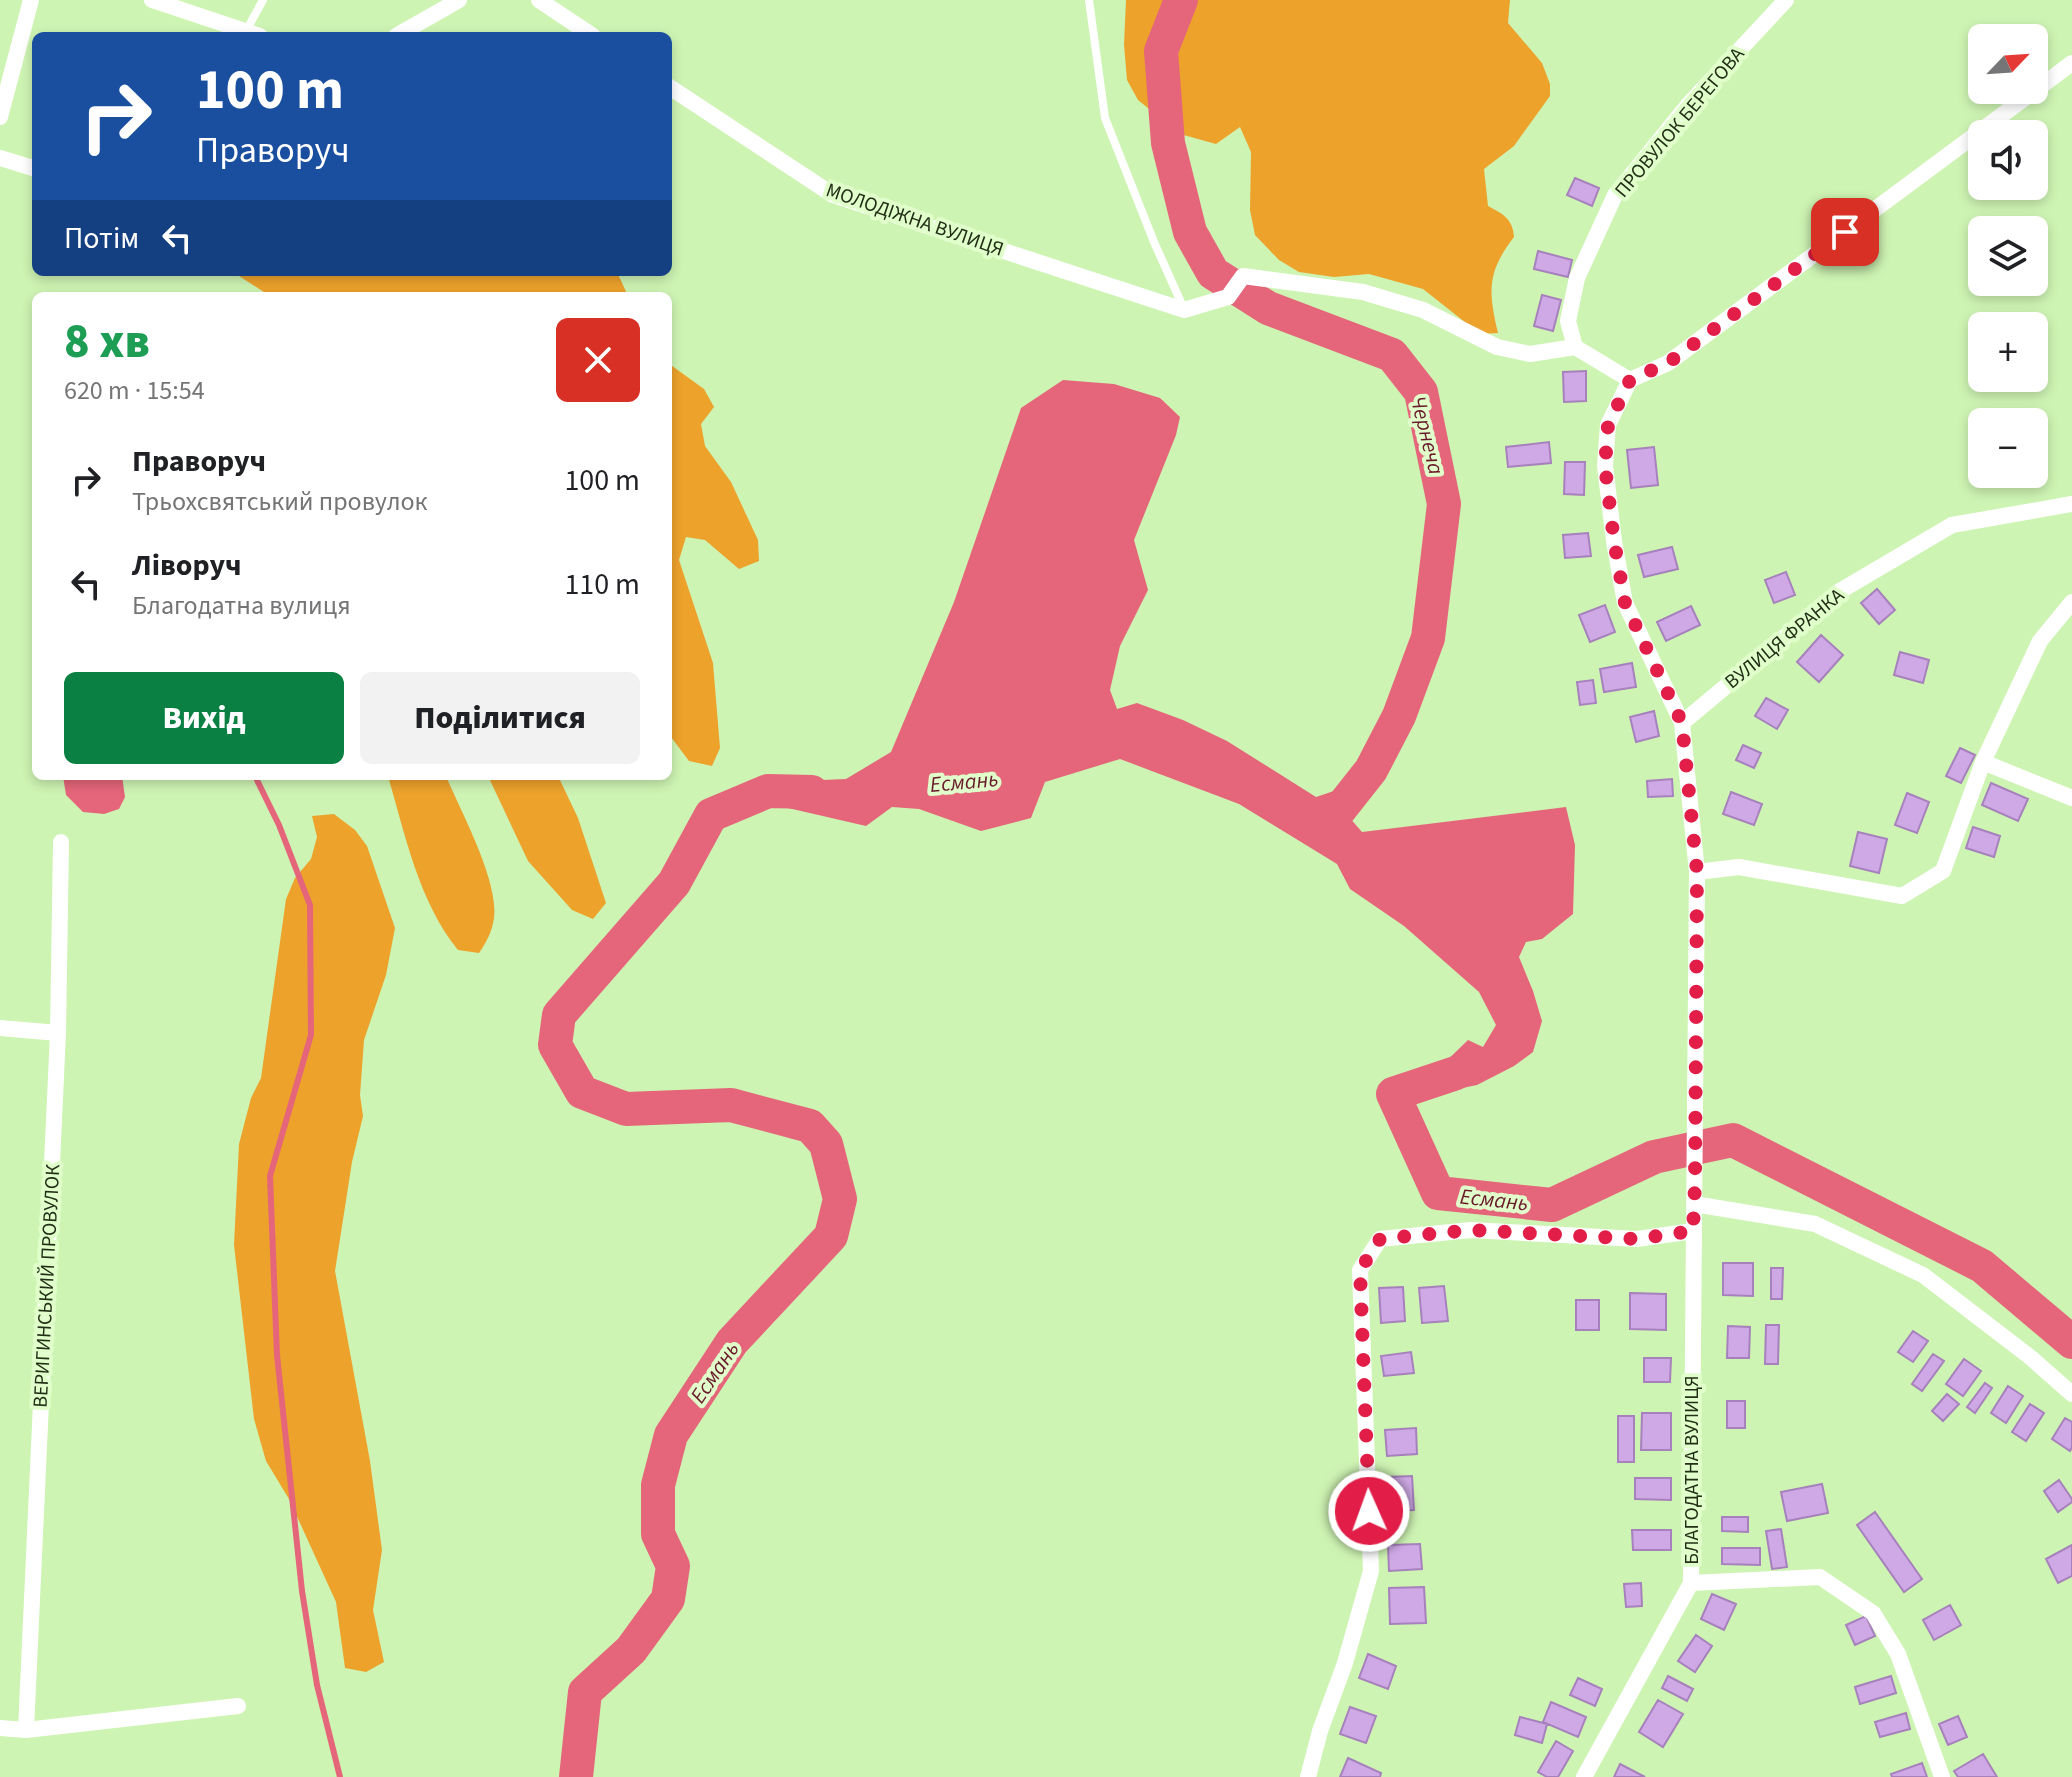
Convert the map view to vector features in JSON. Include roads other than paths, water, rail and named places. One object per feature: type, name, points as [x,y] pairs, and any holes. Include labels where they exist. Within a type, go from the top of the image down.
[{"type":"street","points":[[0,117],[31,0]]},
{"type":"street","points":[[152,0],[250,32]]},
{"type":"street","points":[[403,32],[459,0]]},
{"type":"street","points":[[539,0],[587,32]]},
{"type":"street","name":"ПРОВУЛОК БЕРЕГОВА","points":[[1575,347],[1568,321],[1577,278],[1615,195],[1688,105],[1786,0]]},
{"type":"street","points":[[1184,310],[1228,297],[1243,276],[1363,292],[1423,310],[1497,347],[1530,354],[1575,347],[1630,380],[1668,363],[2072,63]]},
{"type":"street","name":"МОЛОДІЖНА ВУЛИЦЯ","points":[[672,89],[833,195],[1184,310]]},
{"type":"street","points":[[0,158],[32,168]]},
{"type":"street","name":"БЛАГОДАТНА ВУЛИЦЯ","points":[[1584,1777],[1691,1583],[1697,872],[1682,723],[1625,603],[1614,541],[1605,466],[1608,425],[1630,380]]},
{"type":"street","name":"ВУЛИЦЯ ФРАНКА","points":[[1682,723],[1840,591],[1952,525],[2072,504]]},
{"type":"street","points":[[1697,872],[1739,867],[1902,896],[1943,871],[1983,762],[2040,641],[2072,602]]},
{"type":"street","points":[[1983,762],[2072,798]]},
{"type":"street","name":"ВЕРИГИНСЬКИЙ ПРОВУЛОК","points":[[26,1730],[58,1033],[61,842]]},
{"type":"street","points":[[0,1028],[58,1033]]},
{"type":"street","points":[[1694,1204],[1815,1224],[1923,1275],[2030,1357],[2072,1394]]},
{"type":"street","points":[[1308,1777],[1371,1571],[1360,1270],[1380,1239],[1471,1230],[1637,1239],[1693,1231]]},
{"type":"street","points":[[1691,1583],[1820,1577],[1873,1613],[1898,1654],[1942,1777]]},
{"type":"street","points":[[0,1728],[26,1730],[238,1706]]},
{"type":"lane","points":[[253,32],[263,0]]},
{"type":"lane","points":[[1089,0],[1105,118],[1184,310]]},
{"type":"water","points":[[1063,380],[1114,384],[1160,398],[1180,417],[1176,435],[1134,540],[1148,590],[1120,646],[1110,690],[1117,709],[1137,703],[1183,720],[1227,741],[1316,797],[1343,788],[1342,809],[1362,832],[1566,807],[1575,845],[1573,914],[1542,939],[1526,942],[1519,957],[1542,1021],[1533,1052],[1514,1066],[1477,1085],[1448,1091],[1412,1088],[1435,1072],[1468,1040],[1483,1047],[1496,1025],[1479,992],[1404,926],[1350,889],[1337,864],[1239,804],[1120,759],[1045,782],[1031,818],[981,831],[919,809],[892,807],[866,826],[775,805],[768,791],[798,781],[846,779],[891,752],[954,602],[1021,408]]},
{"type":"water","points":[[64,780],[123,780],[125,797],[119,809],[104,814],[83,812],[66,795]]},
{"type":"waterway","name":"Чернеча","points":[[1181,0],[1161,51],[1168,143],[1190,232],[1213,273],[1268,308],[1392,355],[1421,392],[1444,504],[1428,638],[1399,716],[1371,770],[1322,832]]},
{"type":"waterway","points":[[257,780],[279,825],[310,905],[311,1035],[270,1176],[277,1355],[302,1591],[317,1685],[340,1777]]},
{"type":"waterway","name":"Есмань","points":[[576,1777],[585,1692],[631,1650],[668,1599],[673,1566],[658,1534],[658,1485],[671,1435],[732,1342],[831,1236],[840,1199],[826,1144],[810,1126],[731,1105],[626,1109],[582,1092],[555,1045],[559,1015],[674,883],[711,815],[768,791],[812,792]]},
{"type":"waterway","name":"Есмань","points":[[1456,1073],[1393,1094],[1438,1193],[1552,1205],[1654,1157],[1733,1140],[1982,1266],[2072,1342]]}]
